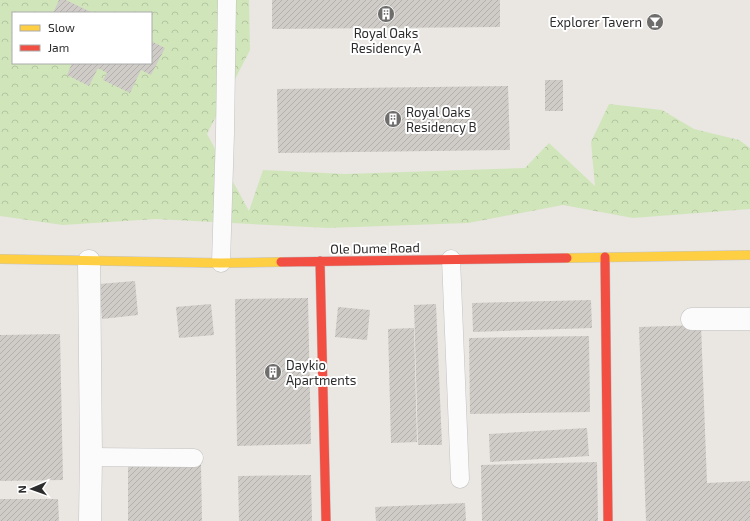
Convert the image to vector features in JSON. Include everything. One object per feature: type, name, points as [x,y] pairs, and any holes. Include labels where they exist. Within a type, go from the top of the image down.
[{"type":"main road","name":"Ole Dume Road","points":[[0,259],[221,263],[750,255]]},
{"type":"main road","points":[[605,257],[608,521]]},
{"type":"main road","points":[[320,262],[326,521]]},
{"type":"street","points":[[88,261],[91,456],[90,521]]},
{"type":"street","points":[[692,319],[750,319]]},
{"type":"lane","points":[[221,263],[227,0]]},
{"type":"lane","points":[[451,259],[460,479]]},
{"type":"lane","points":[[91,456],[194,458]]},
{"type":"green space","points":[[0,0],[249,0],[250,50],[207,134],[249,211],[263,170],[345,174],[525,168],[549,143],[595,186],[591,142],[609,104],[662,110],[694,129],[739,140],[750,148],[750,209],[633,218],[563,205],[468,223],[328,228],[156,219],[63,225],[0,216]]},
{"type":"building","points":[[59,0],[66,0],[91,12],[53,12]]},
{"type":"building","name":"Royal Oaks Residency A","points":[[272,0],[500,0],[500,27],[272,29]]},
{"type":"building","points":[[152,42],[165,48],[151,75],[141,70],[130,93],[103,80],[107,73],[98,68],[89,86],[67,75],[72,64],[152,64]]},
{"type":"building","points":[[545,80],[563,80],[563,111],[545,111]]},
{"type":"building","name":"Royal Oaks Residency B","points":[[508,86],[510,150],[278,153],[277,89]]},
{"type":"building","points":[[135,281],[138,315],[102,319],[99,284]]},
{"type":"building","name":"Daykio Apartments","points":[[308,298],[311,444],[237,446],[235,299]]},
{"type":"building","points":[[591,300],[592,328],[473,332],[472,303]]},
{"type":"building","points":[[211,304],[214,335],[179,338],[176,307]]},
{"type":"building","points":[[436,304],[442,445],[418,445],[414,305]]},
{"type":"building","points":[[338,307],[370,310],[367,340],[335,337]]},
{"type":"building","points":[[701,325],[707,483],[750,481],[750,521],[646,521],[639,327]]},
{"type":"building","points":[[414,328],[417,442],[391,443],[388,329]]},
{"type":"building","points":[[60,334],[63,480],[0,481],[0,335]]},
{"type":"building","points":[[589,336],[590,412],[470,414],[469,338]]},
{"type":"building","points":[[587,428],[589,456],[490,462],[489,434]]},
{"type":"building","points":[[597,462],[598,521],[482,521],[481,465]]},
{"type":"building","points":[[201,464],[202,521],[128,521],[128,465]]},
{"type":"building","points":[[311,475],[312,521],[239,521],[238,476]]},
{"type":"building","points":[[0,499],[58,499],[59,521],[0,521]]},
{"type":"building","points":[[465,503],[466,521],[376,521],[375,507]]},
{"type":"traffic: slow","points":[[567,258],[750,255]]},
{"type":"traffic: slow","points":[[0,259],[221,263],[281,262]]},
{"type":"traffic: jam","points":[[605,257],[608,521]]},
{"type":"traffic: jam","points":[[281,262],[567,258]]},
{"type":"traffic: jam","points":[[320,261],[326,521]]},
{"type":"place","name":"Royal Oaks Residency A","points":[[386,14]]},
{"type":"place","name":"Explorer Tavern","points":[[655,22]]},
{"type":"place","name":"Royal Oaks Residency B","points":[[393,119]]},
{"type":"place","name":"Daykio Apartments","points":[[273,372]]}]
